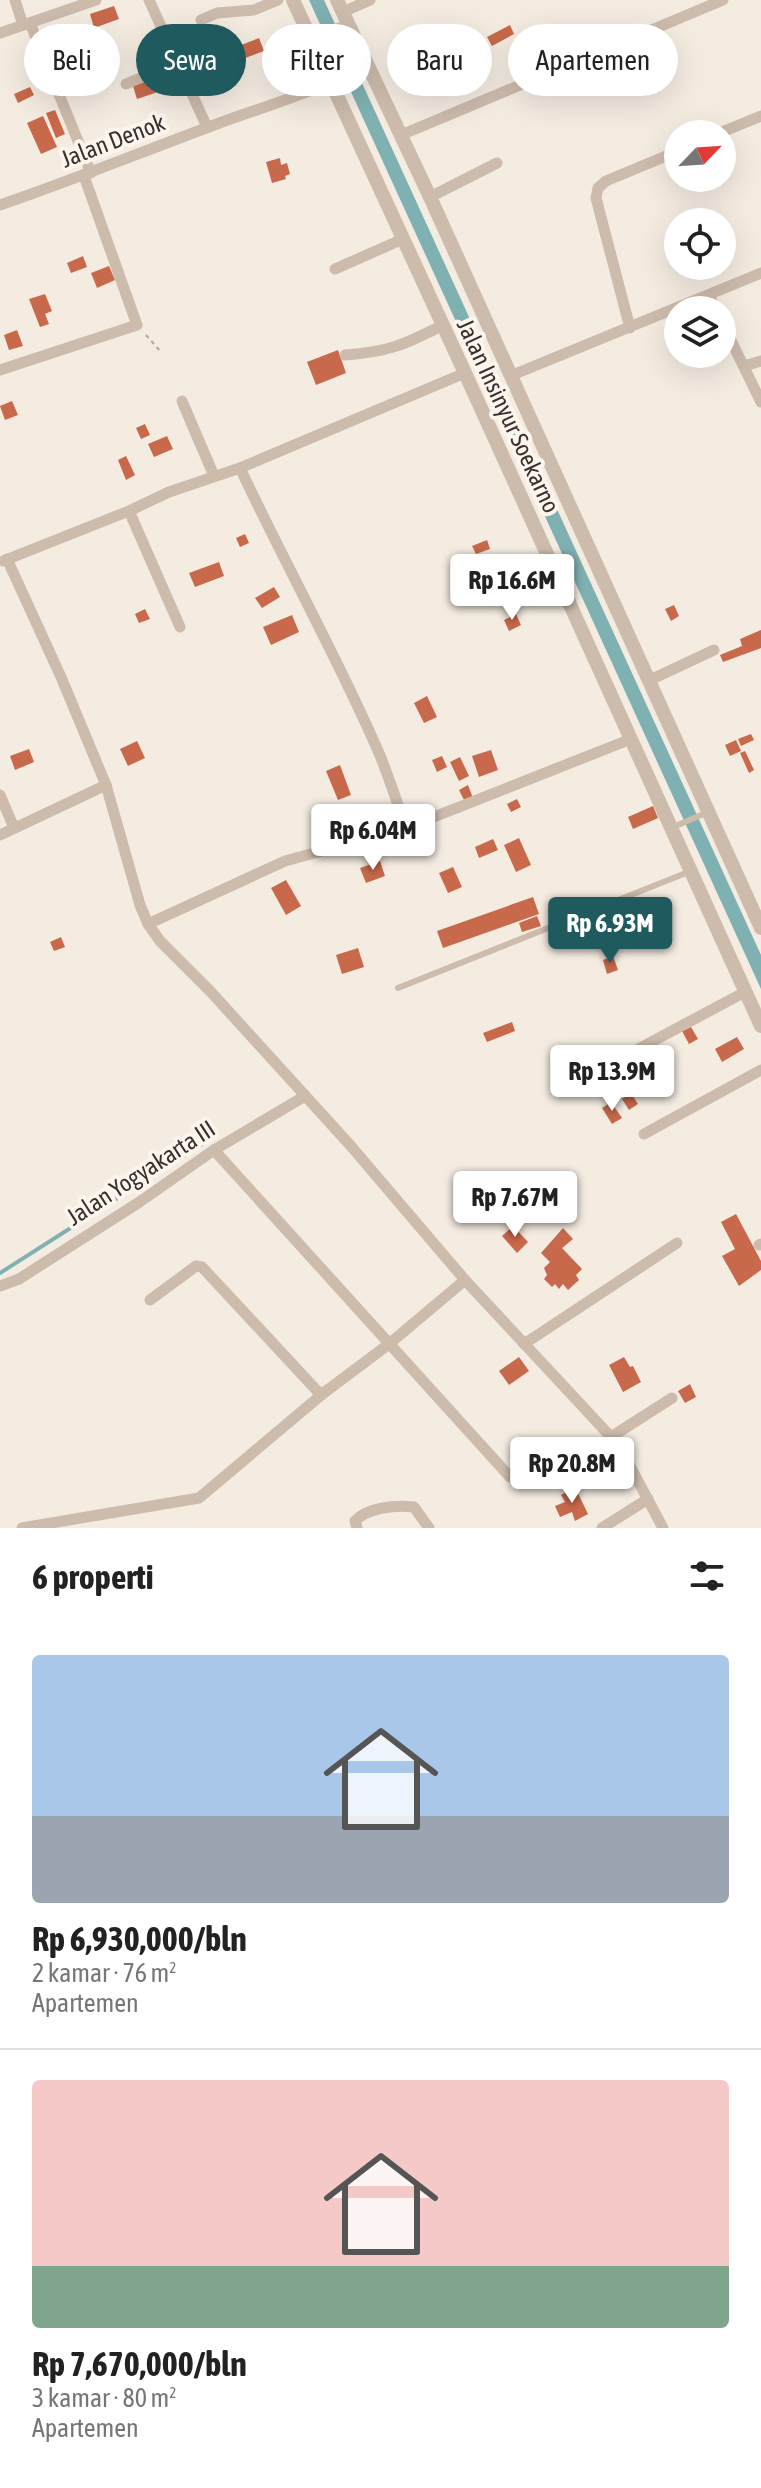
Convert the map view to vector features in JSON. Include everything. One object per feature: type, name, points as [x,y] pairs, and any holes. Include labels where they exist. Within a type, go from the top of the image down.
[{"type":"street","points":[[15,0],[26,24],[96,0]]},
{"type":"street","points":[[149,0],[160,24]]},
{"type":"street","points":[[201,20],[217,13],[254,10],[278,0]]},
{"type":"street","name":"Jalan Insinyur Soekarno","points":[[293,0],[309,24]]},
{"type":"street","points":[[341,15],[370,0]]},
{"type":"street","points":[[401,135],[723,0]]},
{"type":"street","name":"Jalan Insinyur Soekarno","points":[[341,15],[430,197],[650,680],[703,814],[761,928]]},
{"type":"street","points":[[0,33],[24,25]]},
{"type":"street","points":[[126,84],[136,80]]},
{"type":"street","points":[[0,370],[137,325],[88,175],[56,96]]},
{"type":"street","points":[[193,96],[207,127]]},
{"type":"street","name":"Jalan Denok","points":[[0,205],[297,96]]},
{"type":"street","name":"Jalan Insinyur Soekarno","points":[[337,96],[631,739],[678,825],[691,871],[761,1026]]},
{"type":"street","points":[[736,126],[761,116]]},
{"type":"street","points":[[630,328],[596,194],[606,181],[664,157]]},
{"type":"street","points":[[430,197],[497,163]]},
{"type":"street","points":[[335,269],[403,239]]},
{"type":"street","points":[[510,376],[761,273]]},
{"type":"street","points":[[345,355],[398,347],[443,325]]},
{"type":"street","points":[[736,350],[761,402]]},
{"type":"street","points":[[744,366],[761,361]]},
{"type":"street","points":[[465,373],[240,468],[169,492],[4,560],[61,677],[106,785],[148,924],[160,941],[210,991],[390,1189],[465,1280],[611,1437],[663,1528]]},
{"type":"street","points":[[182,401],[214,476]]},
{"type":"street","points":[[240,468],[380,755],[406,828]]},
{"type":"street","points":[[129,511],[180,627]]},
{"type":"street","points":[[650,680],[714,650]]},
{"type":"street","points":[[148,924],[285,861],[406,828],[631,739]]},
{"type":"street","points":[[0,835],[106,785]]},
{"type":"street","points":[[0,795],[14,828]]},
{"type":"street","points":[[625,1056],[745,992]]},
{"type":"street","points":[[644,1134],[761,1070]]},
{"type":"street","name":"Jalan Yogyakarta III","points":[[0,1286],[19,1279],[214,1150],[305,1096]]},
{"type":"street","points":[[214,1150],[510,1477]]},
{"type":"street","points":[[524,1344],[677,1243]]},
{"type":"street","points":[[150,1300],[196,1266],[202,1267],[317,1392],[321,1395],[327,1391]]},
{"type":"street","points":[[22,1528],[199,1498],[465,1280]]},
{"type":"street","points":[[611,1437],[672,1398]]},
{"type":"street","points":[[602,1528],[648,1499]]},
{"type":"street","points":[[357,1528],[355,1521],[361,1515],[400,1506],[414,1507],[429,1528]]},
{"type":"lane","points":[[678,825],[703,814]]},
{"type":"lane","points":[[398,988],[691,871]]},
{"type":"path","points":[[137,325],[161,352]]},
{"type":"water","points":[[309,0],[324,0],[335,24],[320,24]]},
{"type":"water","points":[[353,96],[368,96],[761,955],[761,989]]},
{"type":"building","points":[[114,6],[119,19],[93,24],[90,14]]},
{"type":"building","points":[[508,26],[508,37],[492,46],[492,34]]},
{"type":"building","points":[[259,38],[262,52],[246,58],[246,43]]},
{"type":"building","points":[[24,90],[24,96],[32,96],[18,103],[14,94]]},
{"type":"building","points":[[55,110],[65,134],[56,138],[46,113]]},
{"type":"building","points":[[43,116],[57,147],[41,154],[27,123]]},
{"type":"building","points":[[280,158],[281,165],[287,163],[290,174],[285,176],[286,179],[272,183],[266,162]]},
{"type":"building","points":[[83,256],[87,267],[71,273],[67,263]]},
{"type":"building","points":[[109,266],[115,280],[97,288],[91,273]]},
{"type":"building","points":[[45,294],[52,311],[45,314],[49,324],[40,327],[29,299]]},
{"type":"building","points":[[17,330],[23,346],[9,350],[4,335]]},
{"type":"building","points":[[338,350],[346,373],[316,385],[307,362]]},
{"type":"building","points":[[12,401],[18,415],[5,420],[0,406]]},
{"type":"building","points":[[145,424],[150,435],[141,439],[136,428]]},
{"type":"building","points":[[167,436],[173,449],[154,457],[148,444]]},
{"type":"building","points":[[126,456],[135,475],[126,480],[118,460]]},
{"type":"building","points":[[245,534],[249,543],[240,547],[236,538]]},
{"type":"building","points":[[487,540],[490,549],[476,554],[472,546]]},
{"type":"building","points":[[219,562],[224,576],[195,587],[189,573]]},
{"type":"building","points":[[274,587],[280,597],[262,608],[255,598]]},
{"type":"building","points":[[674,605],[679,616],[671,621],[665,609]]},
{"type":"building","points":[[145,609],[150,619],[139,623],[135,614]]},
{"type":"building","points":[[516,614],[521,625],[509,631],[504,620]]},
{"type":"building","points":[[292,615],[299,632],[271,645],[263,627]]},
{"type":"building","points":[[761,630],[761,648],[723,662],[720,655],[742,646],[740,639]]},
{"type":"building","points":[[427,696],[437,717],[424,723],[414,703]]},
{"type":"building","points":[[751,734],[754,740],[741,746],[738,739]]},
{"type":"building","points":[[736,740],[741,751],[730,756],[725,745]]},
{"type":"building","points":[[137,741],[145,758],[128,766],[120,749]]},
{"type":"building","points":[[29,749],[34,762],[15,770],[10,756]]},
{"type":"building","points":[[491,750],[498,770],[479,777],[472,756]]},
{"type":"building","points":[[745,751],[754,770],[749,773],[740,753]]},
{"type":"building","points":[[442,756],[447,767],[437,772],[432,760]]},
{"type":"building","points":[[460,757],[469,776],[459,781],[450,762]]},
{"type":"building","points":[[340,765],[351,795],[338,800],[326,771]]},
{"type":"building","points":[[468,785],[473,798],[465,802],[459,790]]},
{"type":"building","points":[[517,799],[521,807],[511,812],[507,804]]},
{"type":"building","points":[[653,806],[658,818],[633,829],[628,817]]},
{"type":"building","points":[[519,838],[531,865],[516,872],[504,845]]},
{"type":"building","points":[[493,839],[498,850],[479,858],[475,847]]},
{"type":"building","points":[[380,861],[385,876],[366,883],[360,868]]},
{"type":"building","points":[[453,867],[462,887],[448,893],[439,873]]},
{"type":"building","points":[[286,880],[301,906],[286,915],[271,888]]},
{"type":"building","points":[[533,897],[539,914],[443,948],[437,931]]},
{"type":"building","points":[[537,916],[541,926],[522,932],[519,923]]},
{"type":"building","points":[[61,937],[65,947],[54,951],[50,942]]},
{"type":"building","points":[[358,948],[364,967],[342,974],[336,955]]},
{"type":"building","points":[[613,956],[618,970],[607,974],[603,960]]},
{"type":"building","points":[[512,1022],[515,1031],[487,1042],[483,1033]]},
{"type":"building","points":[[691,1027],[698,1039],[689,1044],[682,1031]]},
{"type":"building","points":[[737,1037],[744,1049],[722,1062],[715,1049]]},
{"type":"building","points":[[631,1093],[638,1104],[629,1110],[622,1099]]},
{"type":"building","points":[[611,1102],[622,1118],[612,1124],[602,1108]]},
{"type":"building","points":[[736,1214],[761,1261],[761,1270],[739,1286],[722,1256],[735,1249],[721,1222]]},
{"type":"building","points":[[513,1226],[528,1242],[517,1253],[502,1236]]},
{"type":"building","points":[[563,1228],[573,1239],[562,1248],[582,1269],[576,1275],[579,1280],[568,1290],[563,1284],[559,1289],[555,1284],[552,1287],[544,1279],[547,1275],[544,1268],[550,1262],[541,1253]]},
{"type":"building","points":[[519,1357],[529,1371],[509,1385],[499,1371]]},
{"type":"building","points":[[624,1357],[641,1382],[623,1392],[609,1365]]},
{"type":"building","points":[[690,1384],[696,1397],[685,1403],[678,1391]]},
{"type":"building","points":[[575,1487],[588,1514],[575,1521],[572,1512],[560,1517],[555,1506],[565,1502],[561,1495]]},
{"type":"waterway","points":[[0,1273],[207,1141]]}]
